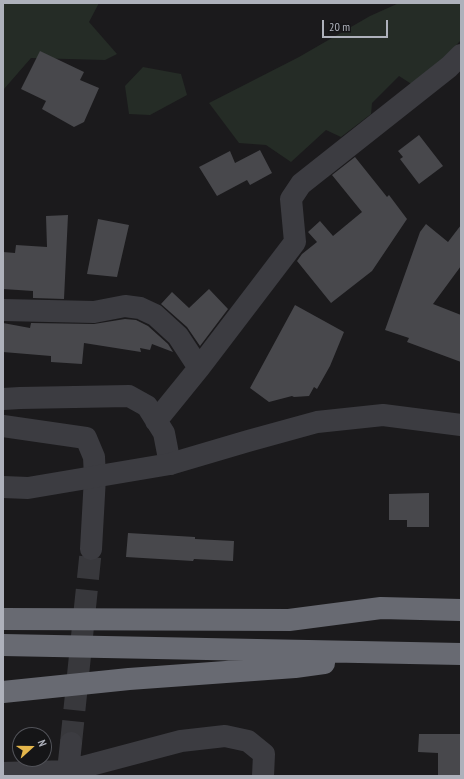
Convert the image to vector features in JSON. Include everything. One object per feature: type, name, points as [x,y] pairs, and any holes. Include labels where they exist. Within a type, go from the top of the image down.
[{"type":"highway","points":[[3,606],[287,605],[461,610]]},
{"type":"highway","points":[[3,619],[289,620],[381,608]]},
{"type":"highway","points":[[3,645],[387,654],[461,654]]},
{"type":"highway","points":[[3,692],[129,679],[295,667],[387,654]]},
{"type":"street","points":[[156,421],[199,368],[295,242],[291,199],[301,184],[449,67],[461,55]]},
{"type":"street","points":[[3,310],[94,312],[125,306],[140,308],[155,315],[178,336],[199,368]]},
{"type":"street","points":[[3,399],[129,396],[148,406],[164,433],[170,464]]},
{"type":"street","points":[[3,487],[28,488],[170,464],[317,422],[383,415],[461,425]]},
{"type":"street","points":[[3,426],[86,438],[94,457],[95,477],[91,549]]},
{"type":"street","points":[[3,773],[68,771],[181,741],[225,736],[248,741],[264,754],[263,776]]},
{"type":"street","points":[[68,771],[71,743]]},
{"type":"shaded area","points":[[3,3],[99,3],[89,22],[117,54],[105,60],[31,58],[4,89]]},
{"type":"shaded area","points":[[399,3],[461,3],[461,40],[442,60],[413,85],[399,76],[372,103],[371,114],[341,137],[326,130],[291,162],[266,145],[239,143],[209,103],[299,57],[370,16]]},
{"type":"shaded area","points":[[143,67],[181,74],[187,95],[150,115],[129,114],[125,86]]},
{"type":"building","points":[[40,51],[84,72],[80,80],[99,88],[84,122],[74,127],[42,109],[46,101],[21,89]]},
{"type":"building","points":[[419,135],[443,166],[419,184],[400,159],[403,157],[398,151]]},
{"type":"building","points":[[260,150],[272,173],[250,185],[247,180],[217,196],[199,167],[230,151],[235,163]]},
{"type":"building","points":[[355,157],[387,197],[389,195],[407,219],[372,271],[331,303],[297,261],[302,254],[317,242],[308,232],[320,221],[333,236],[362,212],[332,175]]},
{"type":"building","points":[[68,215],[64,299],[33,298],[33,291],[3,289],[3,252],[15,253],[16,245],[47,247],[46,216]]},
{"type":"building","points":[[98,219],[129,225],[117,277],[87,274]]},
{"type":"building","points":[[426,224],[448,242],[461,225],[461,266],[433,304],[461,315],[461,362],[407,342],[409,338],[385,330],[420,232]]},
{"type":"building","points":[[209,289],[228,309],[200,346],[187,327],[161,304],[172,292],[189,308]]},
{"type":"building","points":[[295,305],[344,332],[330,366],[317,389],[314,387],[309,396],[292,396],[269,402],[250,388]]},
{"type":"building","points":[[125,319],[136,320],[148,326],[168,344],[173,352],[152,344],[150,350],[140,348],[141,352],[84,343],[82,364],[51,362],[51,356],[3,352],[3,323],[30,328],[31,323],[94,324]]},
{"type":"building","points":[[429,493],[429,527],[407,527],[407,520],[389,520],[389,494]]},
{"type":"building","points":[[128,533],[234,541],[233,561],[194,559],[193,561],[126,557]]},
{"type":"building","points":[[419,734],[461,734],[461,776],[438,776],[438,753],[418,752]]},
{"type":"tunnel","points":[[71,743],[91,549]]}]
